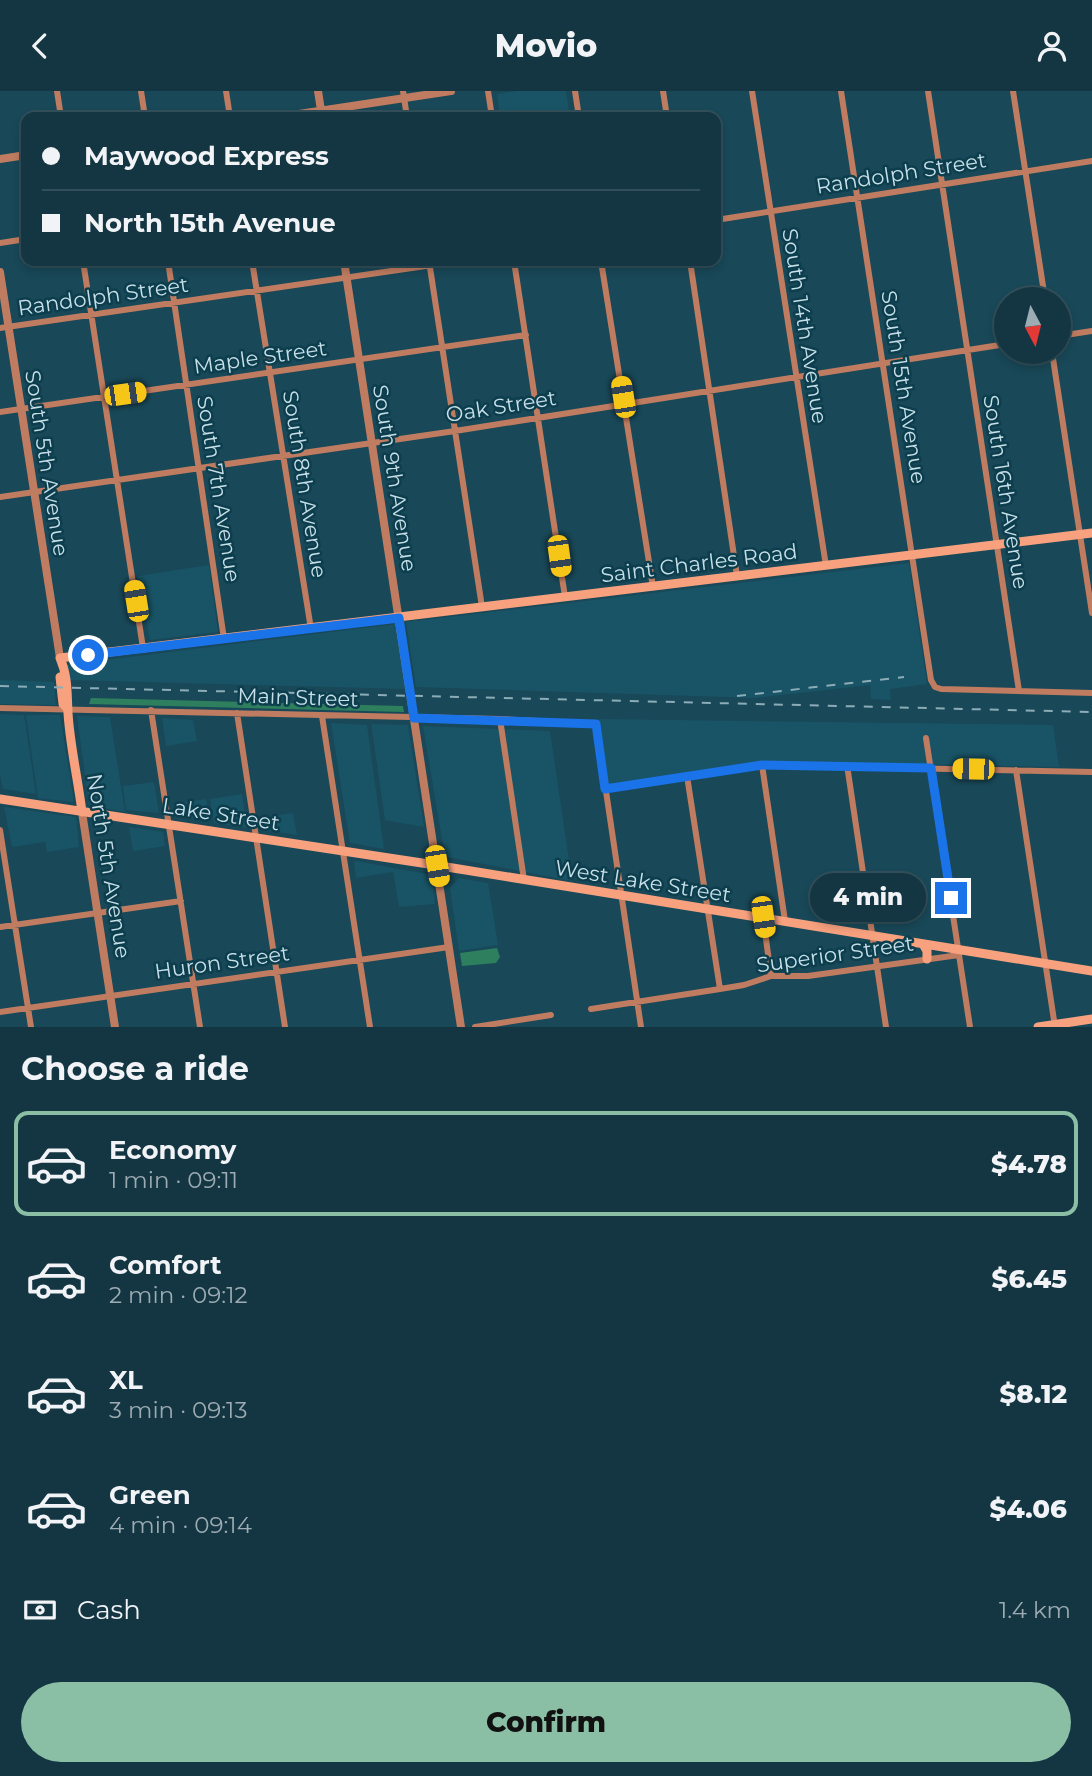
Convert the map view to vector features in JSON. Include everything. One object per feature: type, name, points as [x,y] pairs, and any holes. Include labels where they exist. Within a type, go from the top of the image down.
[{"type":"main road","name":"Saint Charles Road","points":[[60,658],[1092,533]]},
{"type":"main road","name":"South 5th Avenue","points":[[60,658],[64,692]]},
{"type":"main road","name":"North 5th Avenue","points":[[64,692],[63,703],[68,709],[82,812]]},
{"type":"main road","name":"Lake Street","points":[[0,799],[437,866]]},
{"type":"main road","name":"West Lake Street","points":[[437,866],[872,935],[959,953],[1092,971]]},
{"type":"main road","points":[[923,944],[927,959]]},
{"type":"main road","points":[[1038,1027],[1092,1019]]},
{"type":"street","points":[[57,91],[60,112]]},
{"type":"street","points":[[141,91],[144,112]]},
{"type":"street","points":[[226,91],[229,112]]},
{"type":"street","points":[[318,91],[321,112]]},
{"type":"street","points":[[330,112],[403,95],[450,91]]},
{"type":"street","points":[[488,91],[491,112]]},
{"type":"street","points":[[575,91],[578,112]]},
{"type":"street","points":[[663,91],[666,112]]},
{"type":"street","name":"South 14th Avenue","points":[[752,91],[826,566]]},
{"type":"street","name":"South 15th Avenue","points":[[841,91],[932,680],[935,687],[940,689],[1019,691]]},
{"type":"street","name":"South 16th Avenue","points":[[928,91],[1019,691]]},
{"type":"street","points":[[1013,91],[1043,287]]},
{"type":"street","points":[[0,159],[21,156]]},
{"type":"street","name":"Randolph Street","points":[[721,219],[1092,161]]},
{"type":"street","points":[[0,243],[21,240]]},
{"type":"street","points":[[84,266],[143,648]]},
{"type":"street","name":"South 7th Avenue","points":[[169,266],[224,639]]},
{"type":"street","name":"South 8th Avenue","points":[[253,266],[311,629]]},
{"type":"street","name":"South 9th Avenue","points":[[345,266],[461,1027]]},
{"type":"street","name":"Randolph Street","points":[[4,328],[413,266]]},
{"type":"street","points":[[430,266],[482,607]]},
{"type":"street","points":[[515,266],[565,597]]},
{"type":"street","points":[[602,266],[653,587]]},
{"type":"street","points":[[691,266],[737,576]]},
{"type":"street","name":"South 5th Avenue","points":[[0,272],[4,328],[21,409],[60,658]]},
{"type":"street","points":[[1071,334],[1092,331]]},
{"type":"street","name":"Maple Street","points":[[0,412],[526,335]]},
{"type":"street","name":"Oak Street","points":[[0,497],[455,431],[994,346]]},
{"type":"street","points":[[1054,364],[1092,613]]},
{"type":"street","points":[[1019,691],[1092,693]]},
{"type":"street","name":"Main Street","points":[[0,708],[500,719],[596,724],[605,789]]},
{"type":"street","points":[[150,710],[200,1027]]},
{"type":"street","points":[[237,713],[285,1027]]},
{"type":"street","points":[[322,716],[370,1027]]},
{"type":"street","points":[[500,719],[524,880]]},
{"type":"street","points":[[926,738],[970,1027]]},
{"type":"street","points":[[762,765],[785,921]]},
{"type":"street","points":[[641,1027],[605,789],[762,765],[1092,772]]},
{"type":"street","points":[[847,765],[886,1027]]},
{"type":"street","points":[[1016,770],[1055,1026]]},
{"type":"street","points":[[687,776],[720,989]]},
{"type":"street","name":"North 5th Avenue","points":[[82,812],[115,1027]]},
{"type":"street","points":[[0,830],[31,1027]]},
{"type":"street","points":[[0,927],[181,901]]},
{"type":"street","points":[[763,917],[771,975]]},
{"type":"street","name":"Huron Street","points":[[0,1012],[449,947]]},
{"type":"street","name":"Superior Street","points":[[591,1009],[744,985],[771,975],[808,976],[959,953]]},
{"type":"street","points":[[475,1027],[551,1015]]},
{"type":"shaded area","points":[[517,91],[566,91],[569,112],[499,112],[497,94]]},
{"type":"shaded area","points":[[909,563],[927,684],[890,689],[891,700],[871,699],[870,685],[756,698],[416,687],[406,622]]},
{"type":"shaded area","points":[[209,565],[218,632],[150,640],[138,576]]},
{"type":"shaded area","points":[[396,624],[406,689],[68,680],[65,665]]},
{"type":"shaded area","points":[[0,680],[54,682],[56,705],[0,704]]},
{"type":"shaded area","points":[[0,714],[24,715],[36,794],[3,789],[0,774]]},
{"type":"shaded area","points":[[26,715],[60,715],[74,802],[38,798]]},
{"type":"shaded area","points":[[77,716],[110,717],[125,812],[89,805]]},
{"type":"shaded area","points":[[162,718],[193,720],[197,741],[166,746]]},
{"type":"shaded area","points":[[599,719],[1053,725],[1059,767],[770,761],[608,786]]},
{"type":"shaded area","points":[[331,723],[367,725],[384,849],[350,843]]},
{"type":"shaded area","points":[[371,724],[408,725],[424,827],[385,820]]},
{"type":"shaded area","points":[[423,726],[550,731],[572,881],[447,857]]},
{"type":"shaded area","points":[[154,782],[159,813],[126,810],[123,786]]},
{"type":"shaded area","points":[[242,794],[247,828],[214,823],[210,799]]},
{"type":"shaded area","points":[[206,799],[209,821],[176,816],[174,804]]},
{"type":"shaded area","points":[[4,807],[76,817],[79,847],[47,852],[45,842],[12,847]]},
{"type":"shaded area","points":[[293,813],[297,835],[263,830],[262,817]]},
{"type":"shaded area","points":[[129,827],[163,832],[165,846],[133,851]]},
{"type":"shaded area","points":[[356,861],[427,874],[432,880],[435,904],[399,907],[393,872],[356,878]]},
{"type":"shaded area","points":[[459,878],[488,883],[498,945],[459,951],[450,888]]},
{"type":"green space","points":[[91,698],[403,706],[404,712],[89,704]]},
{"type":"green space","points":[[497,948],[500,957],[496,963],[462,966],[460,953]]},
{"type":"railway","points":[[737,696],[904,677]]},
{"type":"railway","points":[[0,686],[1092,712]]},
{"type":"route","points":[[88,655],[399,618],[414,718],[596,724],[605,789],[762,765],[931,768],[951,898]]}]
